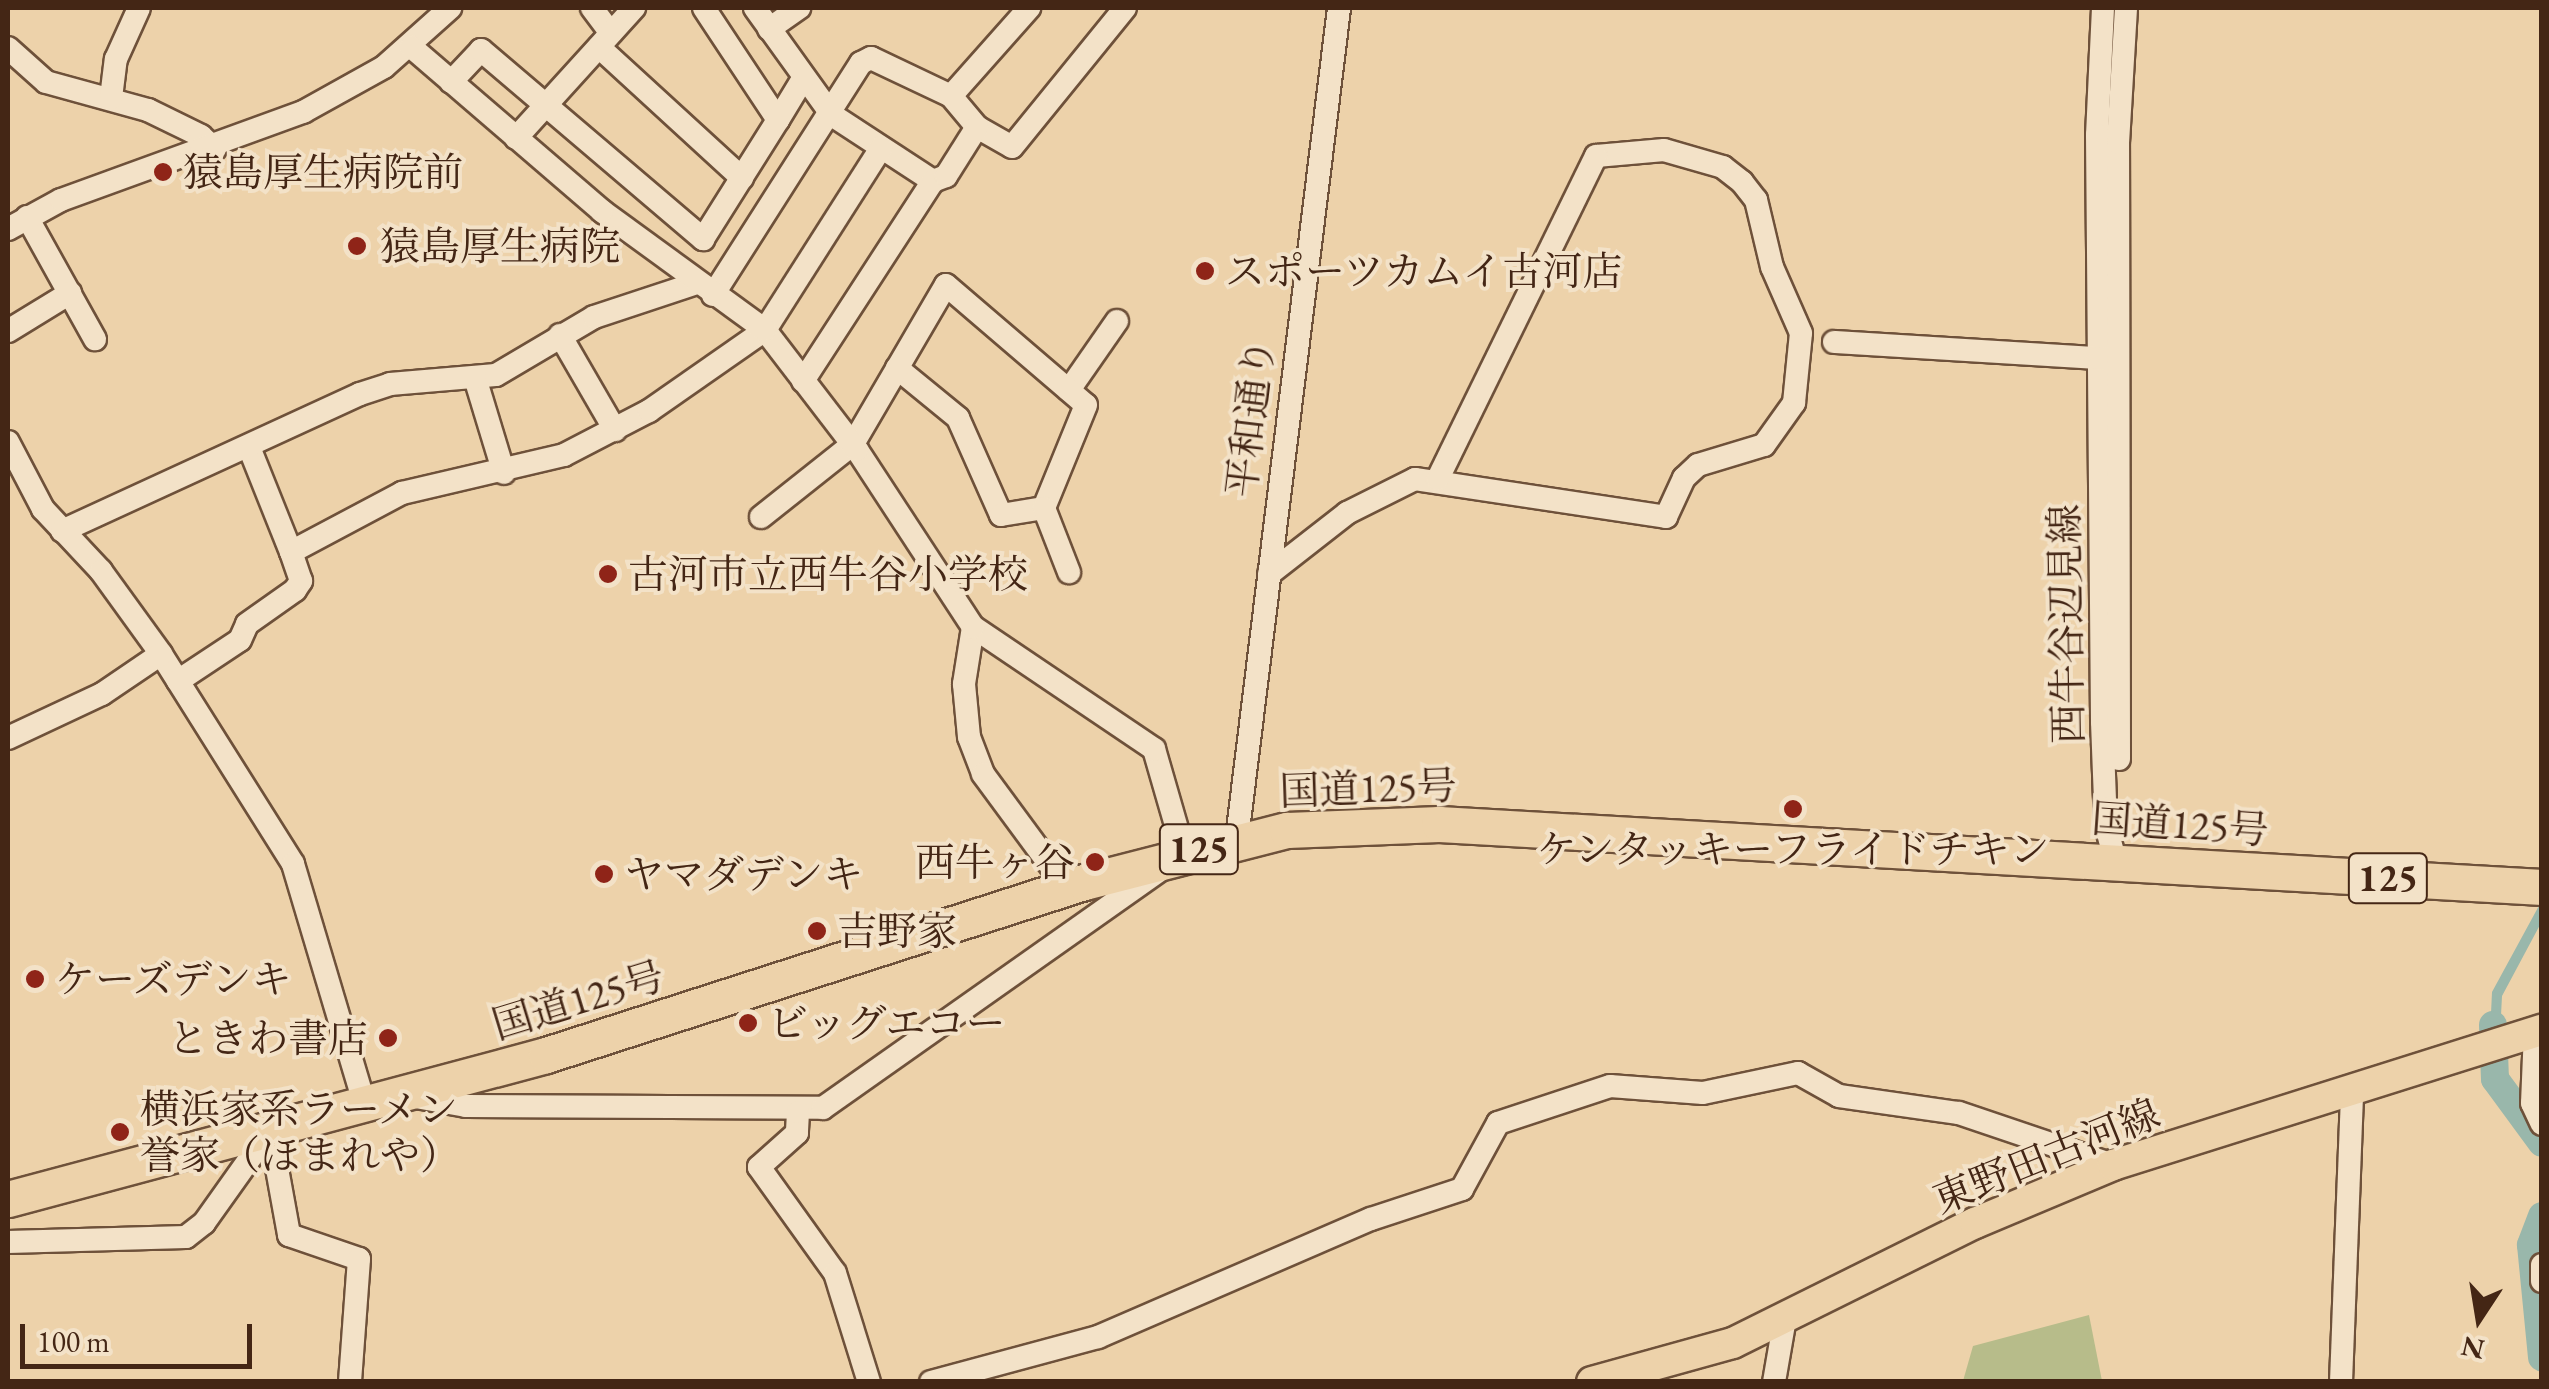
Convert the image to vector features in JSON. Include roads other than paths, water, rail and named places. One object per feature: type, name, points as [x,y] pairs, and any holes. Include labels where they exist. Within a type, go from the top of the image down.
[{"type":"highway","name":"国道125号","points":[[8,1199],[407,1095],[1237,838],[1340,824],[1439,824],[2536,887]]},
{"type":"main road","name":"東野田古河線","points":[[1592,1382],[1706,1352],[1785,1318],[1975,1223],[2114,1165],[2533,1033]]},
{"type":"street","points":[[112,98],[116,59],[139,8]]},
{"type":"street","points":[[592,8],[605,40],[742,178]]},
{"type":"street","points":[[516,138],[634,8]]},
{"type":"street","points":[[704,8],[778,120]]},
{"type":"street","points":[[755,8],[832,114],[934,182]]},
{"type":"street","points":[[769,29],[799,8]]},
{"type":"street","points":[[951,96],[1029,8]]},
{"type":"street","points":[[62,530],[390,384],[476,381],[605,312],[704,290],[832,114],[861,63],[871,58],[951,96],[977,127],[1012,147],[1125,8]]},
{"type":"street","name":"平和通り","points":[[1237,838],[1339,8]]},
{"type":"street","name":"西牛谷辺見線","points":[[2103,8],[2097,135],[2124,554],[2116,862]]},
{"type":"street","name":"西牛谷辺見線","points":[[2111,359],[2126,8]]},
{"type":"street","points":[[95,338],[70,293],[17,223],[303,112],[410,47],[447,9]]},
{"type":"street","points":[[407,1095],[466,1106],[798,1112],[840,1101],[1184,853],[1154,750],[973,627],[853,444],[765,330],[704,290],[410,47]]},
{"type":"street","points":[[8,48],[46,82],[112,98],[176,122],[214,149]]},
{"type":"street","points":[[451,82],[482,50],[703,239],[804,76]]},
{"type":"street","points":[[803,381],[934,182],[946,176],[977,127]]},
{"type":"street","points":[[291,552],[402,493],[564,455],[615,430],[765,330],[881,148]]},
{"type":"street","points":[[1269,574],[1389,488],[1438,479],[1666,517],[1684,478],[1698,466],[1764,445],[1794,403],[1802,333],[1772,267],[1756,200],[1742,182],[1723,167],[1664,150],[1596,156],[1438,479]]},
{"type":"street","points":[[761,518],[853,444],[946,285],[1086,405],[1044,508],[1069,572]]},
{"type":"street","points":[[8,330],[70,293]]},
{"type":"street","points":[[1069,390],[1117,321]]},
{"type":"street","points":[[560,335],[615,430]]},
{"type":"street","points":[[1834,342],[2111,359]]},
{"type":"street","points":[[898,368],[958,418],[1001,515],[1044,508]]},
{"type":"street","points":[[476,381],[504,472]]},
{"type":"street","points":[[8,442],[43,510],[101,570],[161,654],[293,864],[365,1106]]},
{"type":"street","points":[[178,681],[240,640],[247,624],[294,590],[300,581],[249,447]]},
{"type":"street","points":[[973,627],[964,684],[969,737],[992,788],[1067,888]]},
{"type":"street","points":[[8,738],[102,694],[161,654]]},
{"type":"street","points":[[2533,1033],[2532,1102],[2542,1124]]},
{"type":"street","points":[[931,1382],[1098,1337],[1371,1219],[1462,1189],[1498,1123],[1610,1086],[1703,1093],[1798,1073],[1839,1096],[1959,1113],[2114,1165]]},
{"type":"street","points":[[2340,1382],[2352,1090]]},
{"type":"street","points":[[798,1112],[797,1133],[759,1167],[835,1273],[869,1382]]},
{"type":"street","points":[[8,1242],[186,1236],[204,1223],[270,1130]]},
{"type":"street","points":[[270,1130],[289,1234],[360,1260],[350,1382]]},
{"type":"street","points":[[2542,1265],[2542,1281]]},
{"type":"street","points":[[1774,1382],[1785,1318]]},
{"type":"waterway","points":[[2493,1025],[2495,1079],[2542,1143]]},
{"type":"waterway","points":[[2542,1216],[2531,1245],[2542,1357]]},
{"type":"place","name":"猿島厚生病院前","points":[[163,172]]},
{"type":"place","name":"猿島厚生病院","points":[[357,246]]},
{"type":"place","name":"スポーツカムイ古河店","points":[[1205,271]]},
{"type":"place","name":"古河市立西牛谷小学校","points":[[608,574]]},
{"type":"place","name":"ケンタッキーフライドチキン","points":[[1793,809]]},
{"type":"place","name":"西牛ヶ谷","points":[[1095,862]]},
{"type":"place","name":"ヤマダデンキ","points":[[604,874]]},
{"type":"place","name":"吉野家","points":[[817,931]]},
{"type":"place","name":"ケーズデンキ","points":[[35,979]]},
{"type":"place","name":"ビッグエコー","points":[[748,1023]]},
{"type":"place","name":"ときわ書店","points":[[388,1038]]},
{"type":"place","name":"横浜家系ラーメン 誉家（ほまれや）","points":[[120,1132]]}]
